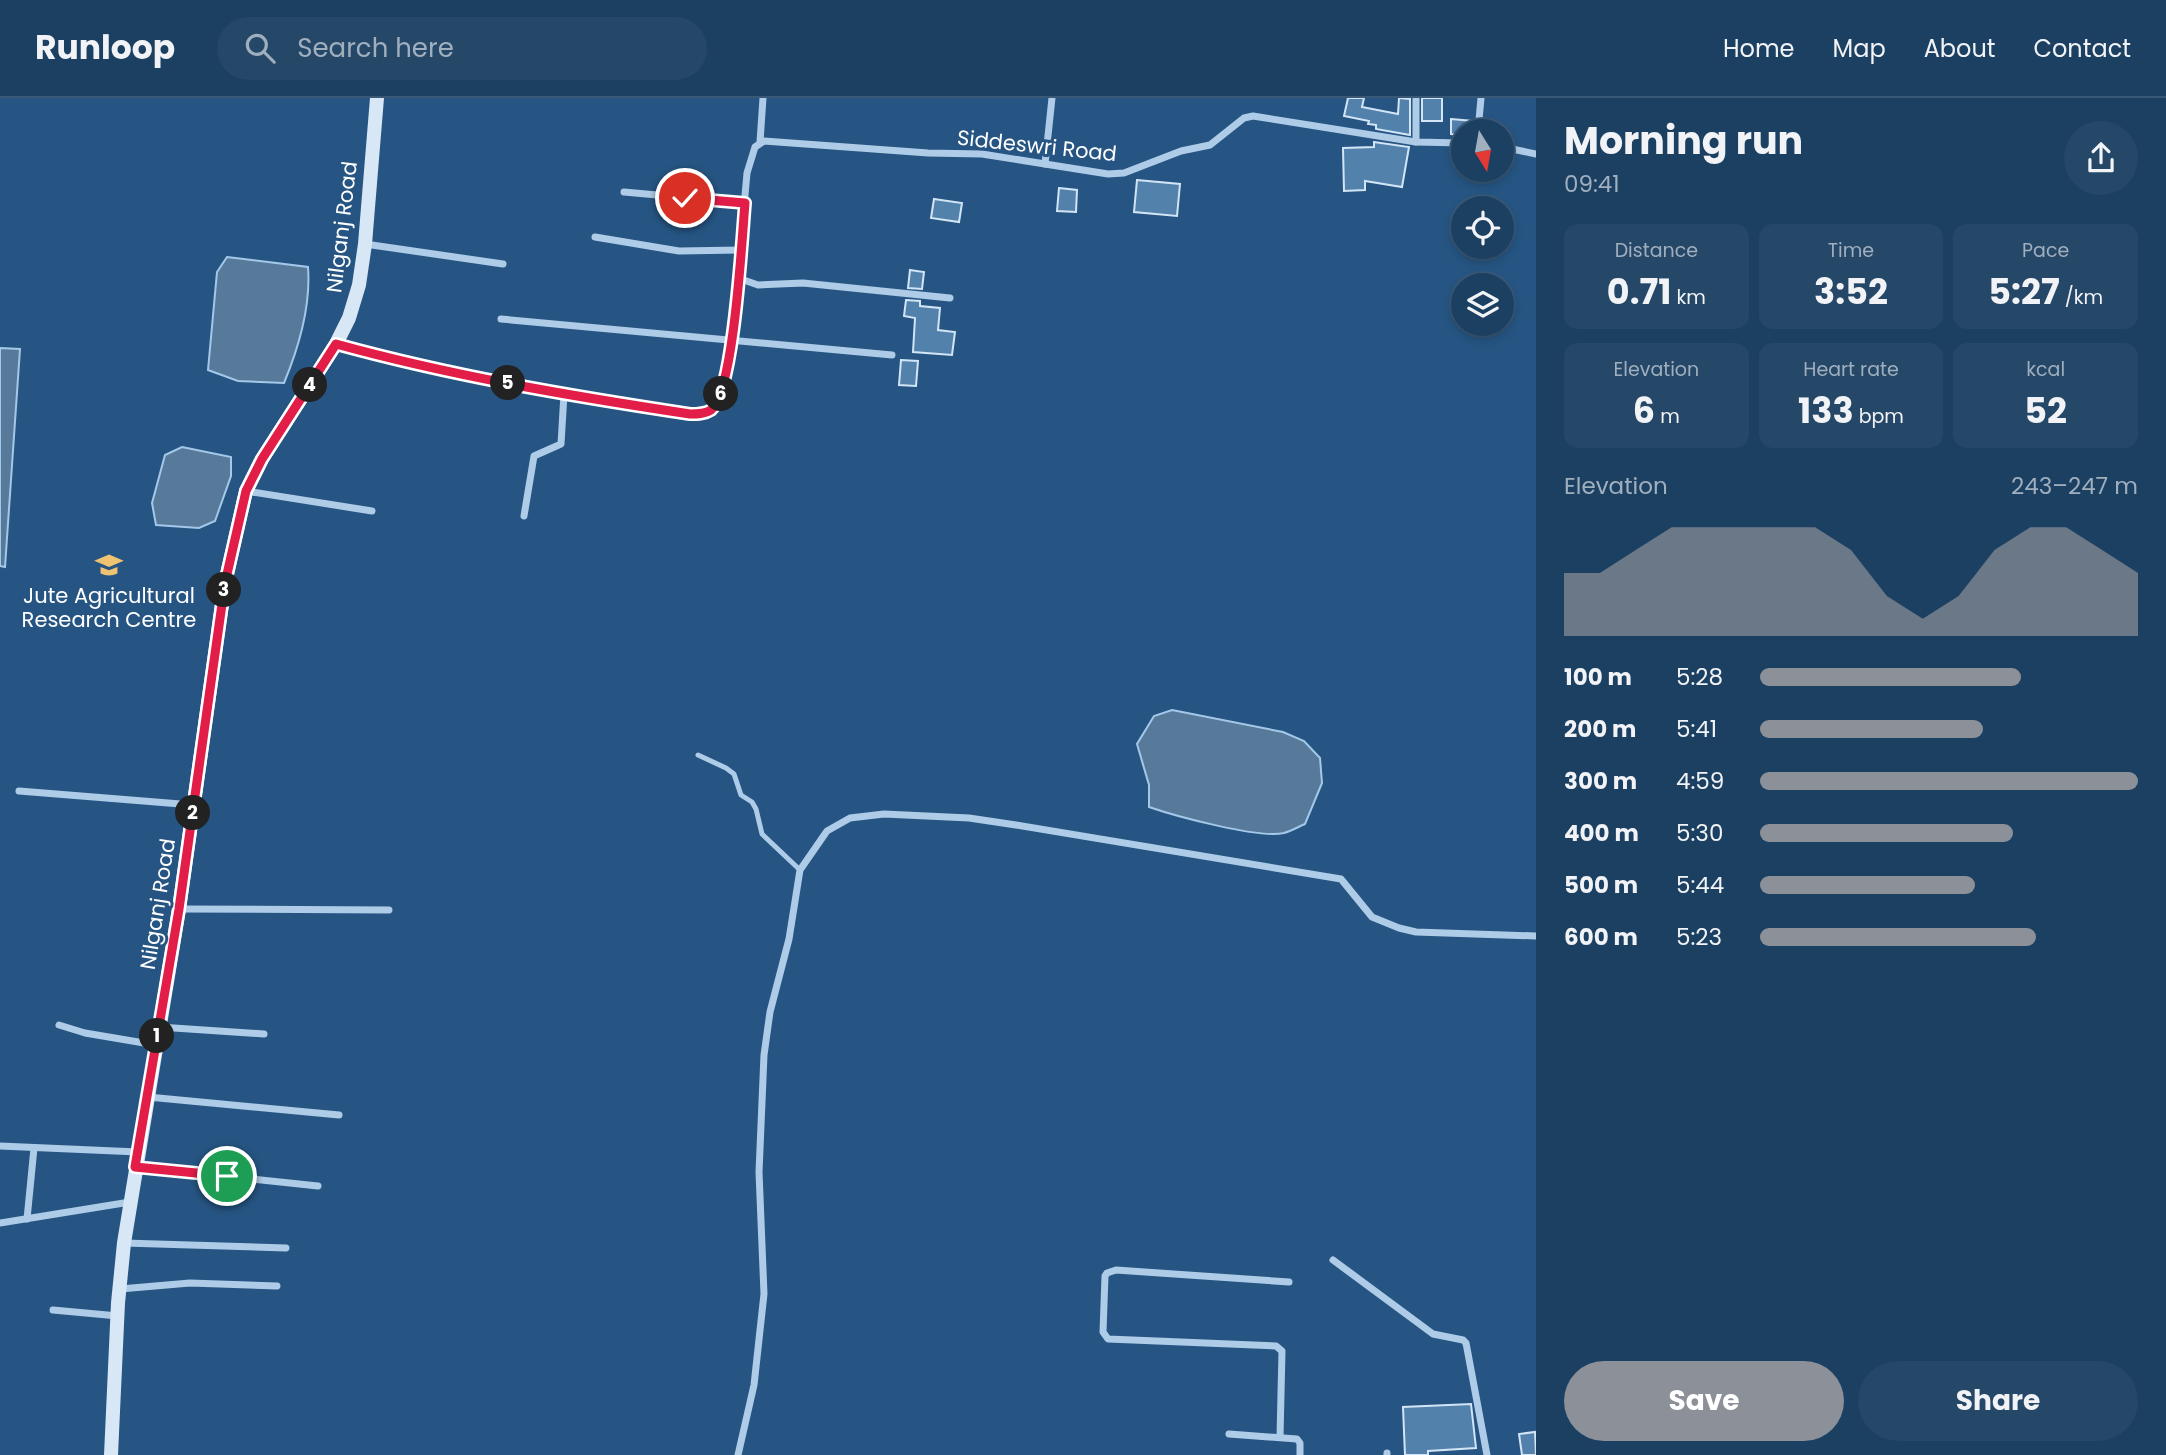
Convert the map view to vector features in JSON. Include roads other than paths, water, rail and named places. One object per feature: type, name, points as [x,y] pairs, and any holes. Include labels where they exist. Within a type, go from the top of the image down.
[{"type":"street","name":"Nilganj Road","points":[[111,1455],[124,1243],[179,909],[225,583],[246,491],[262,459],[336,344],[353,307],[365,244],[377,98]]},
{"type":"street","points":[[336,344],[394,359],[564,394],[700,414],[711,410],[723,389],[732,339],[747,173],[752,154],[760,142],[763,98]]},
{"type":"street","points":[[1045,164],[1052,98]]},
{"type":"street","points":[[1416,98],[1416,142]]},
{"type":"street","points":[[1479,119],[1481,98]]},
{"type":"street","name":"Siddeswri Road","points":[[760,142],[769,140],[928,153],[982,154],[1108,174],[1124,173],[1181,151],[1210,145],[1244,118],[1253,116],[1416,142],[1451,143]]},
{"type":"street","points":[[1514,150],[1536,153]]},
{"type":"street","points":[[624,192],[745,203]]},
{"type":"street","points":[[595,237],[679,251],[741,250]]},
{"type":"street","points":[[365,244],[503,264]]},
{"type":"street","points":[[738,278],[758,285],[803,283],[950,298]]},
{"type":"street","points":[[501,319],[892,355]]},
{"type":"street","points":[[524,516],[534,456],[561,444],[564,394]]},
{"type":"street","points":[[246,491],[372,511]]},
{"type":"street","points":[[19,791],[194,805]]},
{"type":"street","points":[[738,1455],[754,1385],[764,1294],[759,1172],[764,1055],[770,1012],[789,939],[800,870],[827,831],[850,818],[884,814],[969,818],[1341,879],[1372,917],[1407,930],[1536,936]]},
{"type":"street","points":[[179,909],[389,910]]},
{"type":"street","points":[[59,1026],[156,1045]]},
{"type":"street","points":[[159,1027],[264,1034]]},
{"type":"street","points":[[147,1097],[339,1115]]},
{"type":"street","points":[[0,1146],[138,1152]]},
{"type":"street","points":[[27,1219],[34,1149]]},
{"type":"street","points":[[135,1167],[318,1185]]},
{"type":"street","points":[[0,1223],[130,1202]]},
{"type":"street","points":[[124,1243],[286,1248]]},
{"type":"street","points":[[1333,1260],[1433,1335],[1466,1343],[1487,1455]]},
{"type":"street","points":[[1280,1437],[1280,1348],[1108,1339],[1103,1332],[1105,1276],[1116,1270],[1289,1282]]},
{"type":"street","points":[[120,1289],[190,1283],[277,1286]]},
{"type":"street","points":[[53,1310],[118,1317]]},
{"type":"street","points":[[1228,1434],[1297,1439],[1300,1443],[1300,1455]]},
{"type":"lane","points":[[698,755],[734,774],[741,795],[756,809],[762,834],[800,870]]},
{"type":"water","points":[[227,257],[308,267],[308,297],[303,326],[284,383],[238,381],[208,370],[217,272]]},
{"type":"water","points":[[0,348],[20,349],[5,567],[0,566]]},
{"type":"water","points":[[182,447],[231,457],[231,476],[215,521],[199,528],[156,525],[152,503],[165,455]]},
{"type":"water","points":[[1172,710],[1283,732],[1304,741],[1320,758],[1322,783],[1305,824],[1284,833],[1256,833],[1197,821],[1149,807],[1149,785],[1137,744],[1154,716]]},
{"type":"place","name":"Jute Agricultural Research Centre","points":[[109,565]]}]
